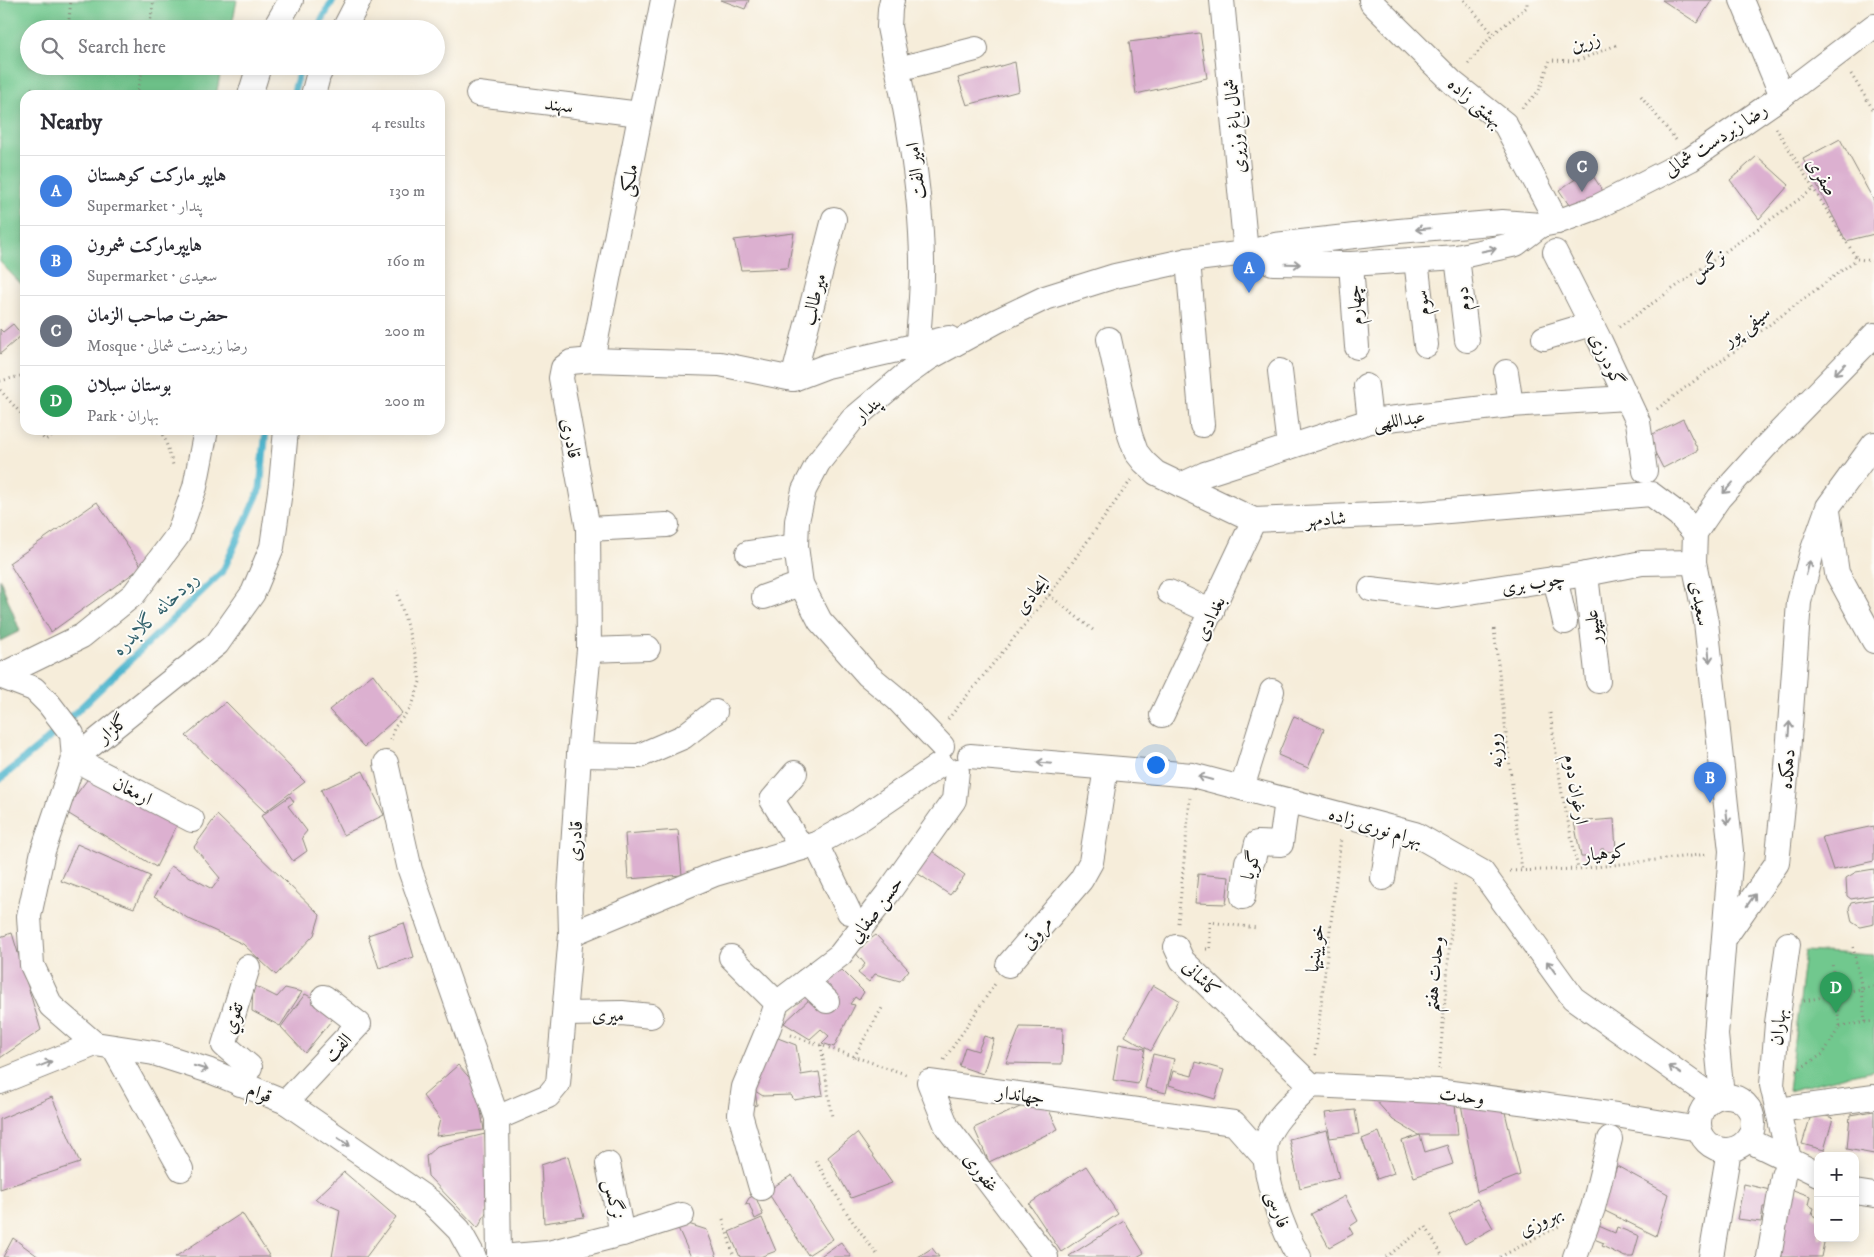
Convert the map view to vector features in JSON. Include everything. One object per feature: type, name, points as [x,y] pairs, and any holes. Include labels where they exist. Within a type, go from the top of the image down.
[{"type":"street","points":[[279,20],[291,0]]},
{"type":"street","points":[[349,20],[359,0]]},
{"type":"street","name":"ملکی","points":[[592,360],[663,0]]},
{"type":"street","name":"امیر الفت","points":[[892,0],[889,27],[914,153],[920,211],[922,262],[918,345]]},
{"type":"street","name":"شمال باغ وزیری","points":[[1222,0],[1246,253]]},
{"type":"street","name":"بهشتی زاده","points":[[1371,0],[1453,83],[1504,124],[1549,223]]},
{"type":"street","points":[[1742,0],[1772,102]]},
{"type":"street","name":"رضا زبردست شمالی","points":[[1549,223],[1595,208],[1691,159],[1772,102],[1874,26]]},
{"type":"street","points":[[898,69],[976,49]]},
{"type":"street","points":[[252,90],[256,75]]},
{"type":"street","points":[[314,90],[318,75]]},
{"type":"street","name":"سهند","points":[[478,94],[640,114]]},
{"type":"street","name":"میرطالب","points":[[793,379],[834,220]]},
{"type":"street","name":"پندار","points":[[949,755],[897,699],[868,675],[843,648],[820,621],[801,584],[796,546],[797,521],[804,490],[818,463],[852,420],[872,402],[929,358],[979,331],[1045,298],[1115,276],[1188,260],[1246,253],[1275,245],[1399,230],[1502,222],[1549,223]]},
{"type":"street","points":[[1246,253],[1273,263],[1351,264],[1457,257],[1516,244],[1549,223]]},
{"type":"street","name":"گودرزی","points":[[1555,252],[1638,422],[1645,471]]},
{"type":"street","name":"دوم","points":[[1457,257],[1467,340]]},
{"type":"street","points":[[1188,260],[1202,425]]},
{"type":"street","name":"سوم","points":[[1416,260],[1426,345]]},
{"type":"street","name":"چهارم","points":[[1351,264],[1357,347]]},
{"type":"street","points":[[793,379],[827,366],[979,331]]},
{"type":"street","points":[[1544,338],[1595,332]]},
{"type":"street","points":[[1694,533],[1719,498],[1764,448],[1874,335]]},
{"type":"street","name":"شادمهر","points":[[1109,339],[1130,435],[1136,452],[1144,462],[1156,473],[1254,520],[1425,513],[1651,494],[1679,515],[1694,533]]},
{"type":"street","name":"قادری","points":[[497,1118],[548,1096],[558,1084],[565,1014],[571,934],[570,895],[579,756],[590,650],[588,529],[561,378],[563,368],[571,362],[592,360],[720,364],[793,379]]},
{"type":"street","points":[[1280,371],[1290,448]]},
{"type":"street","points":[[1506,372],[1511,404]]},
{"type":"street","points":[[1366,386],[1370,421]]},
{"type":"street","name":"عبداللهی","points":[[1181,485],[1205,474],[1370,421],[1511,404],[1627,398]]},
{"type":"street","points":[[0,676],[82,636],[134,594],[178,535],[195,486],[205,435]]},
{"type":"street","name":"گلزار","points":[[74,759],[217,644],[253,593],[272,547],[286,435]]},
{"type":"street","name":"دهکده","points":[[1723,940],[1777,863],[1787,766],[1799,602],[1812,552],[1828,507],[1874,444]]},
{"type":"street","points":[[1828,507],[1838,573],[1874,641]]},
{"type":"street","name":"بغدادی","points":[[1162,715],[1254,520]]},
{"type":"street","points":[[588,529],[667,525]]},
{"type":"street","name":"سعیدی","points":[[1694,533],[1694,562],[1706,622],[1731,851],[1723,940]]},
{"type":"street","points":[[748,553],[796,546]]},
{"type":"street","name":"چوب بری","points":[[1371,590],[1437,597],[1586,574],[1642,563],[1694,562]]},
{"type":"street","name":"علیپور","points":[[1586,574],[1598,681]]},
{"type":"street","points":[[1555,578],[1565,622]]},
{"type":"street","points":[[764,597],[801,584]]},
{"type":"street","points":[[1169,592],[1212,612]]},
{"type":"street","points":[[590,650],[648,648]]},
{"type":"street","points":[[0,676],[34,689],[49,704],[72,734],[74,759],[43,851],[29,916],[32,964],[51,1006],[104,1046],[181,1169]]},
{"type":"street","points":[[1242,788],[1272,691]]},
{"type":"street","points":[[579,756],[639,756],[683,737],[715,712]]},
{"type":"street","points":[[571,934],[715,874],[809,846],[859,820],[949,755]]},
{"type":"street","name":"بهرام نوری زاده","points":[[949,755],[1192,774],[1415,834],[1482,872],[1573,998],[1718,1097]]},
{"type":"street","name":"حسن صفایی","points":[[777,1003],[840,955],[888,893],[954,800],[949,755]]},
{"type":"street","name":"ارمغان","points":[[74,759],[192,820]]},
{"type":"street","points":[[386,764],[410,870],[497,1118],[499,1257],[548,1253],[622,1234],[682,1215]]},
{"type":"street","name":"مروتی","points":[[1008,965],[1081,880],[1091,862],[1106,768]]},
{"type":"street","points":[[795,774],[772,800],[809,846],[849,912]]},
{"type":"street","name":"گویا","points":[[1242,897],[1247,862],[1253,860],[1256,843],[1282,844],[1287,800]]},
{"type":"street","points":[[1383,878],[1391,828]]},
{"type":"street","points":[[1718,1097],[1716,1035],[1723,940]]},
{"type":"street","name":"بهاران","points":[[1788,944],[1779,1007],[1772,1085],[1789,1159]]},
{"type":"street","name":"کاشانی","points":[[1176,947],[1182,960],[1311,1085]]},
{"type":"street","points":[[731,957],[777,1003],[769,1028],[744,1087],[740,1114],[761,1188]]},
{"type":"street","name":"تقوي","points":[[240,1084],[250,1067],[224,1045],[248,968]]},
{"type":"street","points":[[806,981],[827,1001]]},
{"type":"street","name":"الفت","points":[[286,1102],[359,1024],[324,996]]},
{"type":"street","name":"میری","points":[[565,1014],[622,1013],[650,1016]]},
{"type":"street","name":"قوام","points":[[0,1082],[104,1046],[154,1053],[210,1071],[286,1102],[431,1202],[459,1230],[474,1257]]},
{"type":"street","name":"جهاندار","points":[[929,1082],[1234,1122],[1265,1158]]},
{"type":"street","name":"غفوری","points":[[929,1082],[947,1127],[1046,1257]]},
{"type":"street","points":[[1265,1158],[1268,1138],[1279,1120],[1311,1085]]},
{"type":"street","name":"وحدت","points":[[1311,1085],[1437,1092],[1616,1114],[1700,1129]]},
{"type":"street","points":[[1711,1257],[1739,1145],[1754,1124],[1749,1108],[1736,1098],[1718,1097],[1707,1104],[1699,1120],[1700,1129],[1707,1143],[1714,1148],[1739,1145],[1789,1159],[1814,1172]]},
{"type":"street","points":[[1778,1110],[1874,1097]]},
{"type":"street","points":[[1575,1257],[1593,1208],[1610,1139]]},
{"type":"street","name":"فارسی","points":[[1265,1158],[1275,1202],[1292,1247],[1298,1257]]},
{"type":"street","points":[[1769,1257],[1783,1176],[1789,1159]]},
{"type":"street","name":"نرگس","points":[[608,1164],[622,1234]]},
{"type":"street","points":[[1859,1193],[1874,1195]]},
{"type":"path","points":[[69,20],[71,0]]},
{"type":"path","points":[[151,20],[154,0]]},
{"type":"path","points":[[1464,0],[1493,34]]},
{"type":"path","points":[[1453,83],[1493,34],[1527,7],[1527,0]]},
{"type":"path","name":"زرین","points":[[1504,124],[1539,92],[1550,60],[1577,62],[1619,44]]},
{"type":"path","points":[[1838,54],[1874,111]]},
{"type":"path","points":[[138,90],[141,75]]},
{"type":"path","points":[[31,88],[35,90]]},
{"type":"path","points":[[1641,96],[1691,159]]},
{"type":"path","name":"صفری","points":[[1772,102],[1815,188],[1857,259]]},
{"type":"path","name":"نرگس","points":[[1595,332],[1815,188]]},
{"type":"path","points":[[1857,259],[1874,261]]},
{"type":"path","name":"سیفی پور","points":[[1638,422],[1857,259]]},
{"type":"path","points":[[0,381],[20,376]]},
{"type":"path","points":[[0,390],[20,412]]},
{"type":"path","points":[[40,435],[45,440],[54,435]]},
{"type":"path","name":"ایجادی","points":[[949,755],[1049,595],[1144,462]]},
{"type":"path","points":[[386,764],[394,728],[412,706],[420,682],[417,661],[397,591]]},
{"type":"path","points":[[1049,595],[1093,630]]},
{"type":"path","name":"روزبه","points":[[1494,629],[1522,871]]},
{"type":"path","name":"ارغوان دوم","points":[[1550,713],[1562,793],[1578,869]]},
{"type":"path","name":"کاشانی","points":[[1176,947],[1192,774]]},
{"type":"path","name":"خویینیها","points":[[1311,1085],[1344,815]]},
{"type":"path","name":"کوهیار","points":[[1482,872],[1578,869],[1731,851]]},
{"type":"path","name":"وحدت هفتم","points":[[1437,1092],[1457,858]]},
{"type":"path","points":[[1176,947],[1210,949],[1210,922],[1257,928]]},
{"type":"path","points":[[1853,947],[1862,989],[1865,1022]]},
{"type":"path","points":[[1772,1085],[1823,1054],[1840,1026],[1832,962]]},
{"type":"path","name":"مروتی","points":[[929,1082],[1008,965]]},
{"type":"path","points":[[1779,1007],[1874,986]]},
{"type":"path","points":[[854,1057],[882,1008]]},
{"type":"path","points":[[1840,1026],[1874,1020]]},
{"type":"path","points":[[769,1028],[929,1082]]},
{"type":"path","points":[[820,1044],[832,1117]]},
{"type":"path","points":[[816,1161],[850,1218],[880,1257]]},
{"type":"path","name":"بهروزی","points":[[1500,1257],[1593,1208]]},
{"type":"path","points":[[723,1219],[734,1257]]},
{"type":"path","points":[[1386,1257],[1426,1227],[1443,1257]]},
{"type":"green space","points":[[0,0],[237,0],[233,20],[20,20],[20,75],[220,75],[217,90],[20,90],[20,283],[0,262]]},
{"type":"green space","points":[[0,579],[20,631],[0,641]]},
{"type":"green space","points":[[1805,951],[1874,955],[1874,1070],[1788,1091]]},
{"type":"building","points":[[721,0],[749,0],[745,9]]},
{"type":"building","points":[[1662,0],[1712,0],[1697,23]]},
{"type":"building","points":[[1200,33],[1207,78],[1136,94],[1129,42]]},
{"type":"building","points":[[1015,62],[1019,91],[967,105],[958,78]]},
{"type":"building","points":[[1840,139],[1874,201],[1874,234],[1846,241],[1803,159]]},
{"type":"building","points":[[1757,156],[1789,185],[1759,219],[1730,180]]},
{"type":"building","points":[[1589,170],[1605,194],[1575,214],[1559,190]]},
{"type":"building","points":[[794,233],[788,268],[741,270],[734,240]]},
{"type":"building","points":[[13,324],[20,333],[20,337],[0,354],[0,329],[3,332]]},
{"type":"building","points":[[1683,419],[1698,450],[1663,468],[1647,437]]},
{"type":"building","points":[[97,502],[142,567],[51,632],[9,563]]},
{"type":"building","points":[[373,674],[402,713],[364,747],[329,710]]},
{"type":"building","points":[[226,702],[305,782],[265,812],[186,736]]},
{"type":"building","points":[[1294,716],[1324,729],[1308,768],[1278,755]]},
{"type":"building","points":[[363,771],[384,815],[343,835],[321,790]]},
{"type":"building","points":[[90,776],[179,821],[156,867],[64,811]]},
{"type":"building","points":[[290,796],[294,802],[288,806],[307,831],[302,837],[307,851],[293,861],[261,816]]},
{"type":"building","points":[[217,815],[320,915],[314,935],[276,975],[243,944],[189,919],[154,897],[171,866],[212,889],[220,878],[194,847]]},
{"type":"building","points":[[1614,819],[1616,851],[1604,852],[1604,849],[1601,849],[1601,857],[1581,857],[1574,822]]},
{"type":"building","points":[[1874,826],[1874,861],[1833,870],[1822,837]]},
{"type":"building","points":[[678,830],[682,875],[628,879],[625,834]]},
{"type":"building","points":[[77,844],[150,876],[134,908],[61,881]]},
{"type":"building","points":[[932,851],[965,875],[950,895],[917,873]]},
{"type":"building","points":[[1874,869],[1874,895],[1851,899],[1847,896],[1846,878],[1856,872]]},
{"type":"building","points":[[1198,874],[1229,877],[1226,904],[1195,903]]},
{"type":"building","points":[[1874,899],[1874,924],[1860,927],[1852,922],[1849,908],[1851,903]]},
{"type":"building","points":[[404,923],[414,957],[379,968],[368,935]]},
{"type":"building","points":[[12,933],[41,1030],[0,1058],[0,937]]},
{"type":"building","points":[[876,935],[909,970],[900,981],[875,974],[869,982],[858,973],[865,964],[854,951]]},
{"type":"building","points":[[836,964],[864,992],[859,1000],[855,997],[850,1004],[855,1005],[834,1047],[822,1043],[829,1036],[821,1029],[810,1039],[784,1023],[810,999],[812,980]]},
{"type":"building","points":[[253,985],[277,997],[285,988],[302,992],[280,1026],[252,1011]]},
{"type":"building","points":[[1153,985],[1179,1000],[1151,1051],[1125,1036]]},
{"type":"building","points":[[305,994],[339,1011],[305,1053],[281,1027]]},
{"type":"building","points":[[1020,1027],[1063,1028],[1062,1064],[1006,1063]]},
{"type":"building","points":[[770,1035],[796,1045],[801,1075],[819,1072],[823,1095],[794,1100],[791,1095],[763,1096],[755,1091],[757,1105],[745,1107]]},
{"type":"building","points":[[984,1036],[994,1039],[983,1074],[959,1066],[965,1047],[978,1051]]},
{"type":"building","points":[[1119,1044],[1145,1049],[1138,1084],[1113,1080]]},
{"type":"building","points":[[1153,1054],[1174,1059],[1166,1093],[1145,1088]]},
{"type":"building","points":[[1196,1062],[1224,1070],[1215,1099],[1169,1085],[1173,1071],[1192,1076]]},
{"type":"building","points":[[458,1065],[477,1086],[484,1130],[436,1136],[440,1119],[423,1096]]},
{"type":"building","points":[[52,1097],[80,1163],[0,1189],[0,1119]]},
{"type":"building","points":[[1044,1100],[1058,1129],[989,1162],[974,1128],[1031,1102]]},
{"type":"building","points":[[1375,1100],[1455,1104],[1458,1135],[1418,1135],[1393,1120]]},
{"type":"building","points":[[1461,1104],[1504,1108],[1520,1175],[1477,1192]]},
{"type":"building","points":[[1355,1110],[1359,1134],[1330,1138],[1325,1113]]},
{"type":"building","points":[[1874,1111],[1874,1154],[1847,1149],[1850,1115]]},
{"type":"building","points":[[1812,1112],[1833,1118],[1824,1150],[1802,1144]]},
{"type":"building","points":[[1327,1130],[1339,1178],[1300,1188],[1289,1139]]},
{"type":"building","points":[[1379,1132],[1394,1173],[1377,1179],[1362,1139]]},
{"type":"building","points":[[857,1133],[892,1183],[851,1198],[828,1157]]},
{"type":"building","points":[[485,1134],[489,1207],[478,1228],[428,1176],[426,1156],[437,1146]]},
{"type":"building","points":[[1420,1135],[1425,1152],[1447,1145],[1453,1164],[1414,1177],[1402,1141]]},
{"type":"building","points":[[568,1156],[584,1217],[544,1223],[541,1165]]},
{"type":"building","points":[[1086,1166],[1118,1214],[1061,1252],[1029,1204]]},
{"type":"building","points":[[1617,1166],[1668,1194],[1656,1236],[1601,1209]]},
{"type":"building","points":[[344,1172],[396,1217],[366,1257],[332,1257],[340,1210],[315,1199]]},
{"type":"building","points":[[792,1175],[833,1239],[808,1255],[767,1191]]},
{"type":"building","points":[[1744,1184],[1770,1190],[1769,1207],[1763,1207],[1761,1222],[1737,1219]]},
{"type":"building","points":[[1785,1187],[1810,1196],[1808,1205],[1814,1208],[1812,1215],[1814,1216],[1814,1242],[1824,1242],[1821,1257],[1771,1257]]},
{"type":"building","points":[[755,1195],[763,1215],[755,1219],[749,1204],[745,1205],[749,1198]]},
{"type":"building","points":[[1345,1196],[1358,1221],[1349,1227],[1353,1234],[1329,1247],[1311,1214]]},
{"type":"building","points":[[1477,1199],[1493,1228],[1465,1244],[1449,1215]]},
{"type":"building","points":[[242,1213],[270,1257],[175,1257]]},
{"type":"building","points":[[762,1218],[776,1251],[760,1257],[740,1257],[729,1232]]},
{"type":"building","points":[[1124,1221],[1144,1253],[1137,1257],[1069,1256]]},
{"type":"building","points":[[682,1222],[707,1230],[717,1257],[691,1257],[678,1228]]},
{"type":"building","points":[[1594,1224],[1615,1233],[1617,1227],[1639,1236],[1633,1257],[1625,1257],[1602,1246],[1604,1243],[1589,1237]]},
{"type":"building","points":[[13,1238],[39,1257],[3,1257]]},
{"type":"building","points":[[841,1242],[851,1257],[819,1257]]},
{"type":"building","points":[[932,1248],[939,1257],[918,1257]]},
{"type":"waterway","name":"رودخانه گلابدره","points":[[322,20],[333,0]]},
{"type":"waterway","name":"رودخانه گلابدره","points":[[294,90],[299,75]]},
{"type":"waterway","name":"رودخانه گلابدره","points":[[0,779],[47,740],[223,571],[260,489],[265,435]]},
{"type":"place","name":"حضرت صاحب الزمان","points":[[1582,192]]},
{"type":"place","name":"هایپر مارکت کوهستان","points":[[1249,293]]},
{"type":"place","name":"هایپرمارکت شمرون","points":[[1710,803]]},
{"type":"place","name":"بوستان سبلان","points":[[1836,1013]]}]
